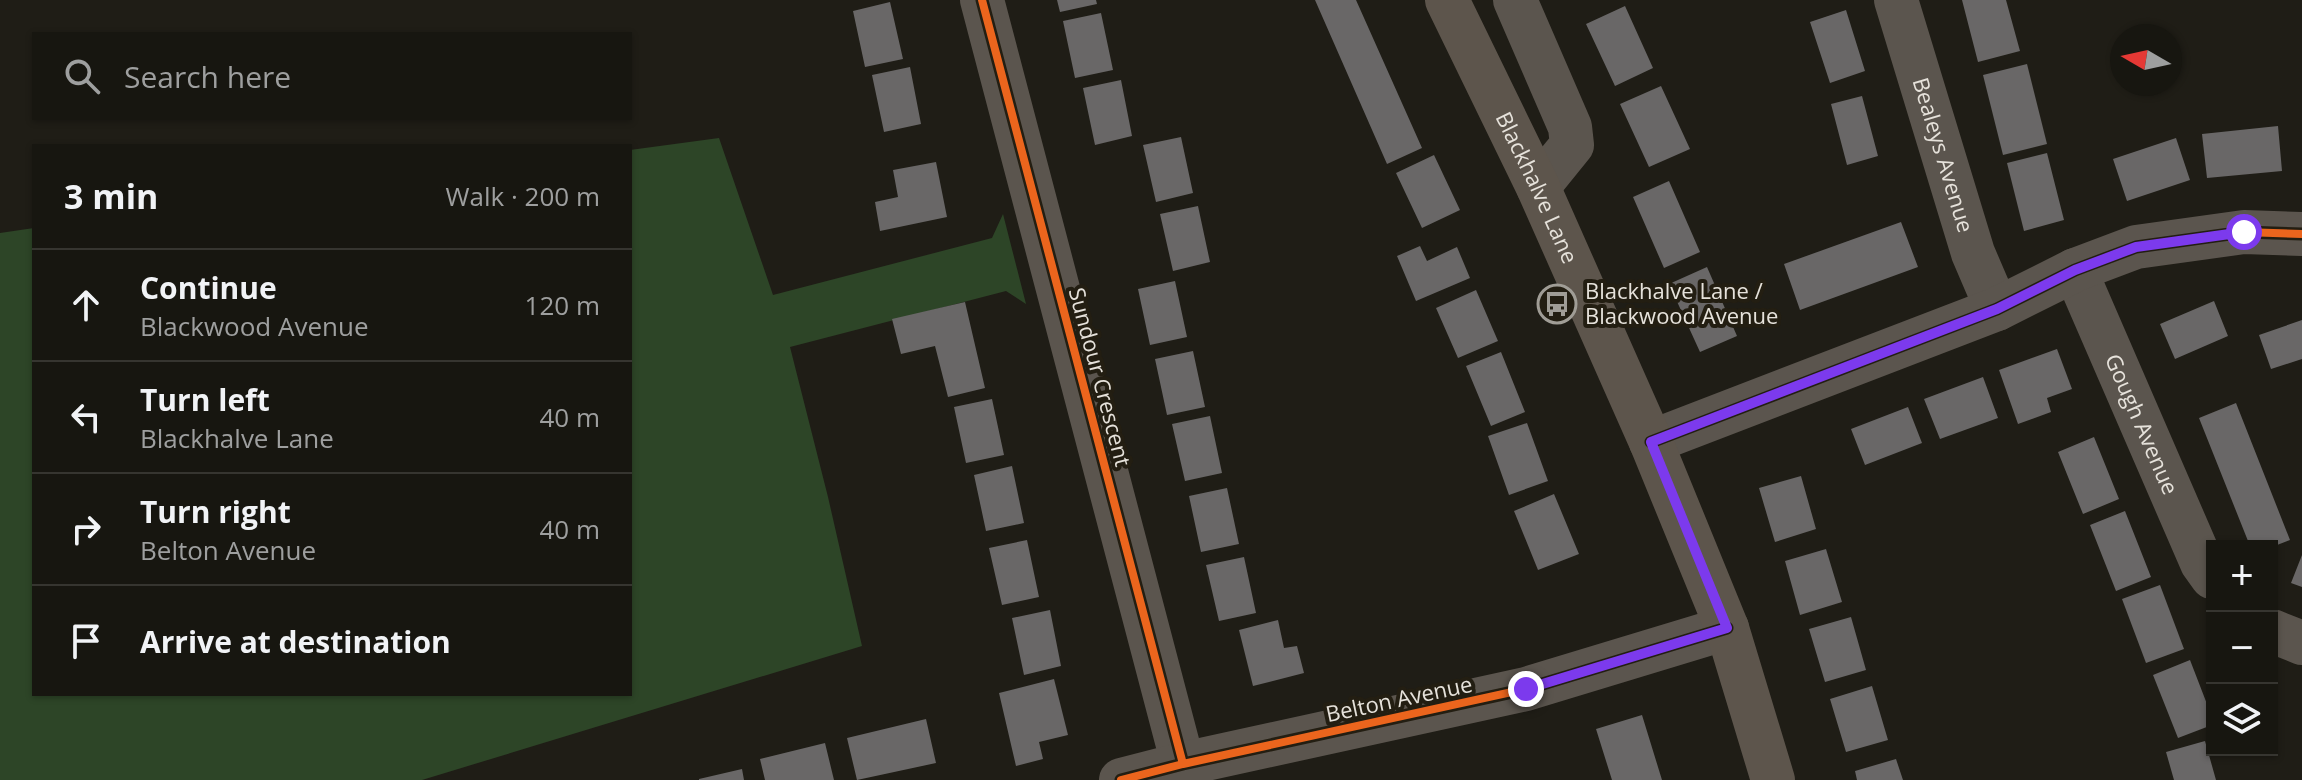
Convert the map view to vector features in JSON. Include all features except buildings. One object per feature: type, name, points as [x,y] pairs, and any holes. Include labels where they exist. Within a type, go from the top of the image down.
[{"type":"main road","name":"Blackhalve Lane","points":[[1447,0],[1538,187],[1651,442],[1727,628],[1773,780]]},
{"type":"street","name":"Sundour Crescent","points":[[982,0],[1183,764]]},
{"type":"street","points":[[1515,0],[1570,127],[1572,145],[1538,187]]},
{"type":"street","name":"Bealeys Avenue","points":[[1896,0],[1973,253],[1997,309]]},
{"type":"street","points":[[1651,442],[1997,309],[2075,270],[2136,247],[2244,232],[2302,234]]},
{"type":"street","name":"Gough Avenue","points":[[2075,270],[2206,569]]},
{"type":"street","name":"Belton Avenue","points":[[1121,780],[1526,689],[1727,628]]},
{"type":"street","points":[[2278,633],[2302,643]]},
{"type":"green space","points":[[719,138],[773,295],[992,238],[1003,214],[1026,304],[1006,291],[790,347],[862,646],[422,780],[0,780],[0,233],[32,228],[32,696],[632,696],[632,150]]},
{"type":"cycle path","points":[[982,0],[1183,764]]},
{"type":"cycle path","points":[[1651,442],[1997,309],[2075,270],[2136,247],[2244,232],[2302,234]]},
{"type":"cycle path","points":[[1121,780],[1526,689],[1727,628]]},
{"type":"place","name":"Blackhalve Lane / Blackwood Avenue","points":[[1557,304]]},
{"type":"route","points":[[1526,689],[1727,628],[1651,442],[1997,309],[2075,270],[2136,247],[2244,232]]}]
